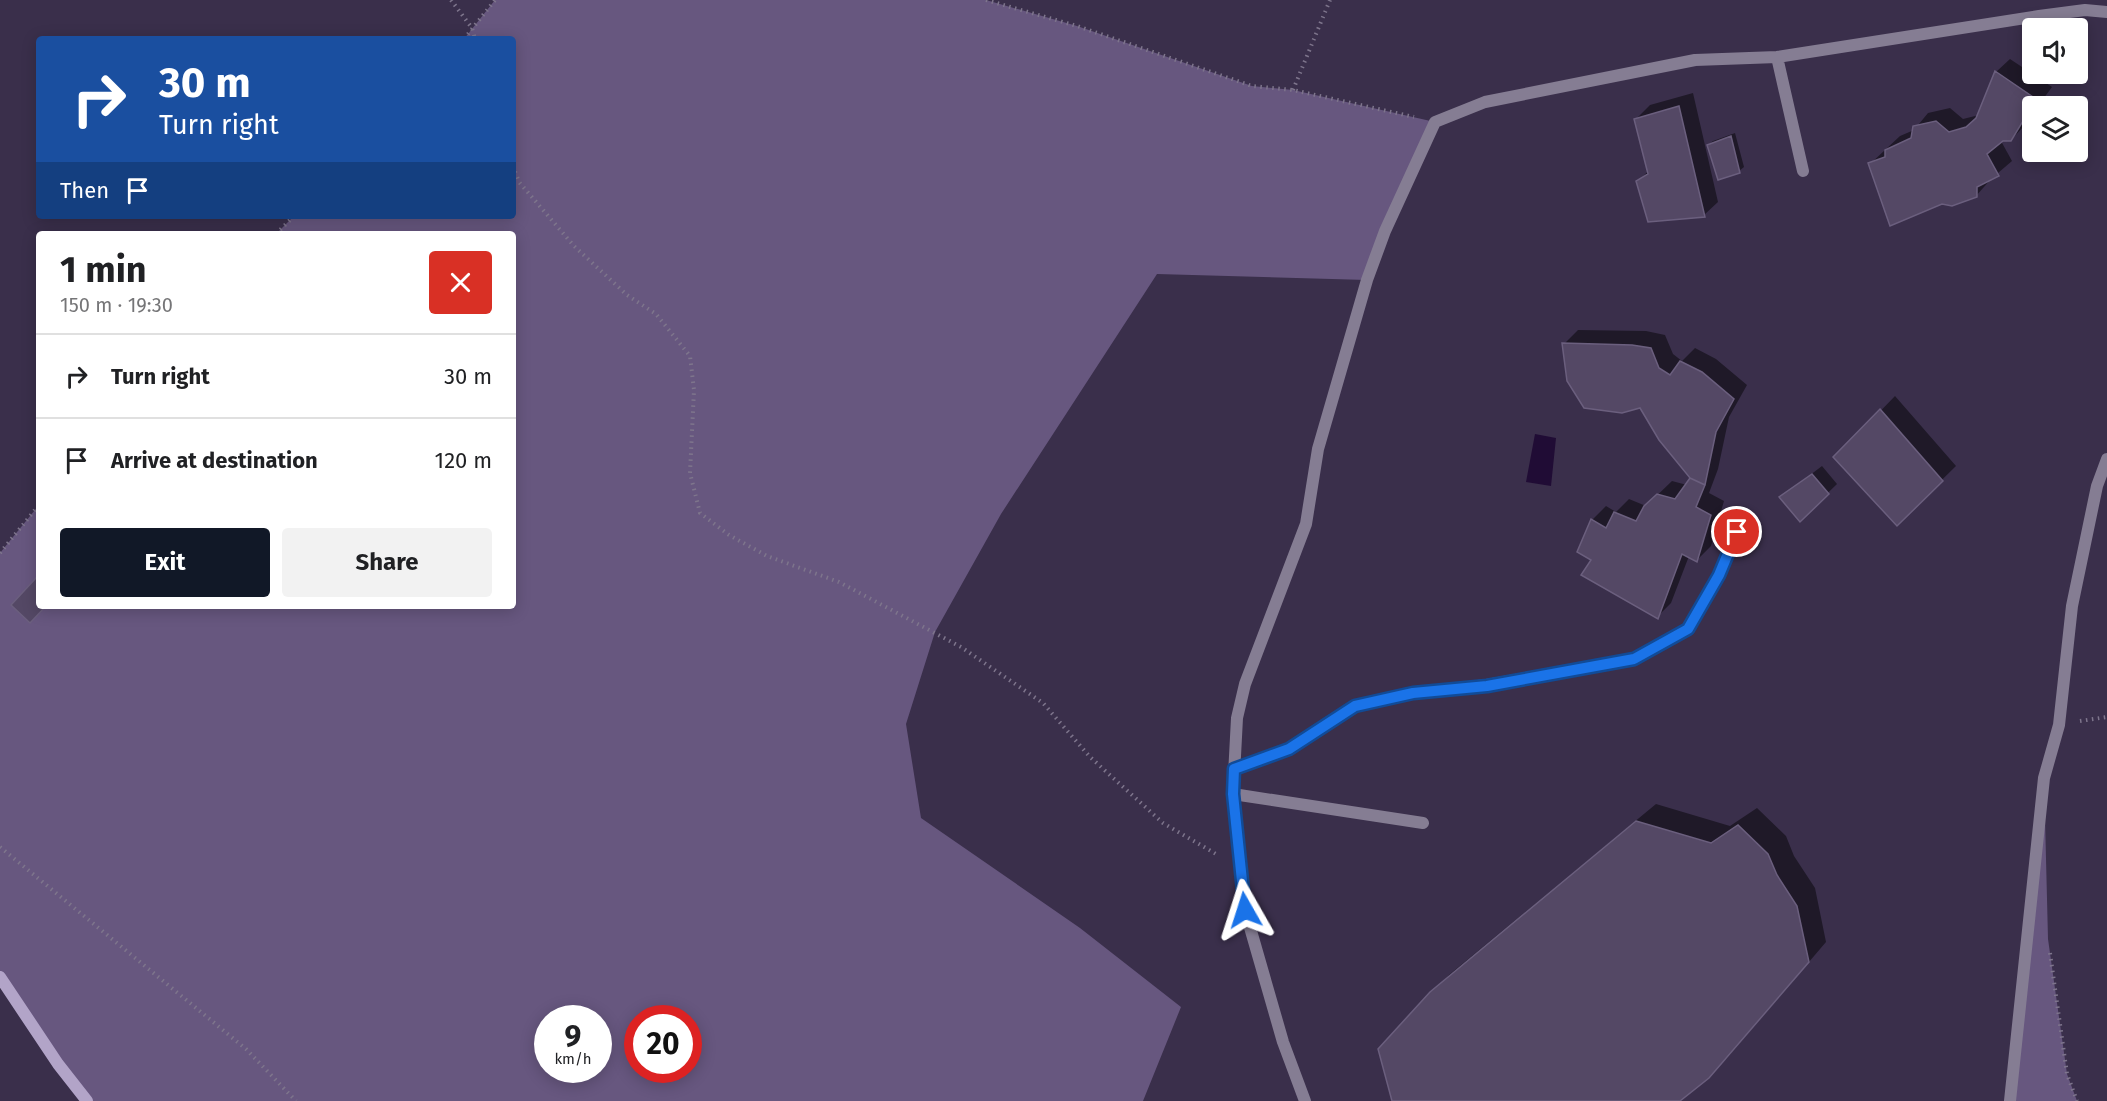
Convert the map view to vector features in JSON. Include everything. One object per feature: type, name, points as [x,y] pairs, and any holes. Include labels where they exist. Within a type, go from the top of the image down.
[{"type":"main road","points":[[0,977],[58,1064],[87,1101]]},
{"type":"lane","points":[[1305,1101],[1284,1042],[1245,910],[1233,794],[1237,718],[1245,684],[1305,524],[1318,449],[1353,323],[1385,231],[1436,122],[1485,102],[1695,60],[1778,57],[2039,16],[2085,10],[2107,12]]},
{"type":"lane","points":[[1778,57],[1803,171]]},
{"type":"lane","points":[[2010,1101],[2044,778],[2059,725],[2072,606],[2097,486],[2107,459]]},
{"type":"lane","points":[[1234,769],[1289,749],[1355,706],[1413,693],[1487,686],[1634,659],[1688,629],[1719,575],[1737,532]]},
{"type":"lane","points":[[1233,794],[1423,823]]},
{"type":"path","points":[[452,0],[472,28],[474,36]]},
{"type":"path","points":[[466,36],[495,0]]},
{"type":"path","points":[[986,0],[1077,26],[1252,86],[1293,90],[1436,122]]},
{"type":"path","points":[[1293,90],[1330,0]]},
{"type":"path","points":[[516,174],[519,182],[574,246],[627,295],[656,314],[690,356],[694,390],[690,473],[700,513],[729,535],[767,556],[839,582],[961,647],[1043,703],[1090,757],[1163,823],[1240,868]]},
{"type":"path","points":[[279,231],[291,219]]},
{"type":"path","points":[[0,553],[36,509]]},
{"type":"path","points":[[0,847],[246,1049],[296,1101]]},
{"type":"path","points":[[2050,950],[2067,1074],[2077,1101]]},
{"type":"shaded area","points":[[495,0],[986,0],[1077,26],[1252,86],[1293,90],[1435,122],[1367,280],[1157,274],[1001,514],[935,632],[906,724],[921,818],[1080,928],[1181,1007],[1143,1101],[87,1101],[0,977],[0,553],[36,509],[36,609],[516,609],[516,231],[279,231],[291,219],[516,219],[516,36],[466,36]]},
{"type":"shaded area","points":[[1535,434],[1556,438],[1551,486],[1526,482]]},
{"type":"shaded area","points":[[2044,778],[2048,939],[2067,1074],[2077,1101],[2010,1101]]},
{"type":"building","points":[[1995,71],[2032,96],[2022,96],[2022,123],[2011,141],[2003,141],[1987,154],[1999,176],[1977,187],[1977,197],[1952,206],[1942,204],[1890,226],[1868,163],[1885,157],[1885,150],[1911,138],[1913,126],[1936,121],[1949,132],[1966,127],[1976,118]]},
{"type":"building","points":[[1679,106],[1705,217],[1648,222],[1636,181],[1648,174],[1634,119]]},
{"type":"building","points":[[1731,136],[1740,173],[1718,180],[1707,145]]},
{"type":"building","points":[[1562,343],[1632,345],[1651,348],[1659,368],[1670,375],[1680,361],[1702,372],[1734,399],[1716,432],[1705,485],[1690,478],[1659,440],[1640,408],[1622,413],[1584,408],[1567,381]]},
{"type":"building","points":[[1880,409],[1943,481],[1897,526],[1833,457]]},
{"type":"building","points":[[1812,474],[1829,494],[1800,522],[1779,497]]},
{"type":"building","points":[[1690,478],[1705,485],[1696,507],[1711,515],[1697,562],[1682,554],[1658,619],[1581,575],[1591,560],[1577,552],[1591,519],[1606,528],[1614,512],[1636,521],[1644,506],[1657,494],[1675,499]]},
{"type":"building","points":[[36,578],[36,609],[43,609],[30,623],[11,605]]},
{"type":"building","points":[[1636,821],[1711,843],[1738,825],[1768,854],[1777,875],[1797,906],[1809,962],[1709,1078],[1680,1101],[1392,1101],[1378,1049],[1430,992]]},
{"type":"route","points":[[1245,910],[1233,794],[1234,769],[1289,749],[1355,706],[1413,693],[1487,686],[1634,659],[1688,629],[1719,575],[1737,532]]}]
